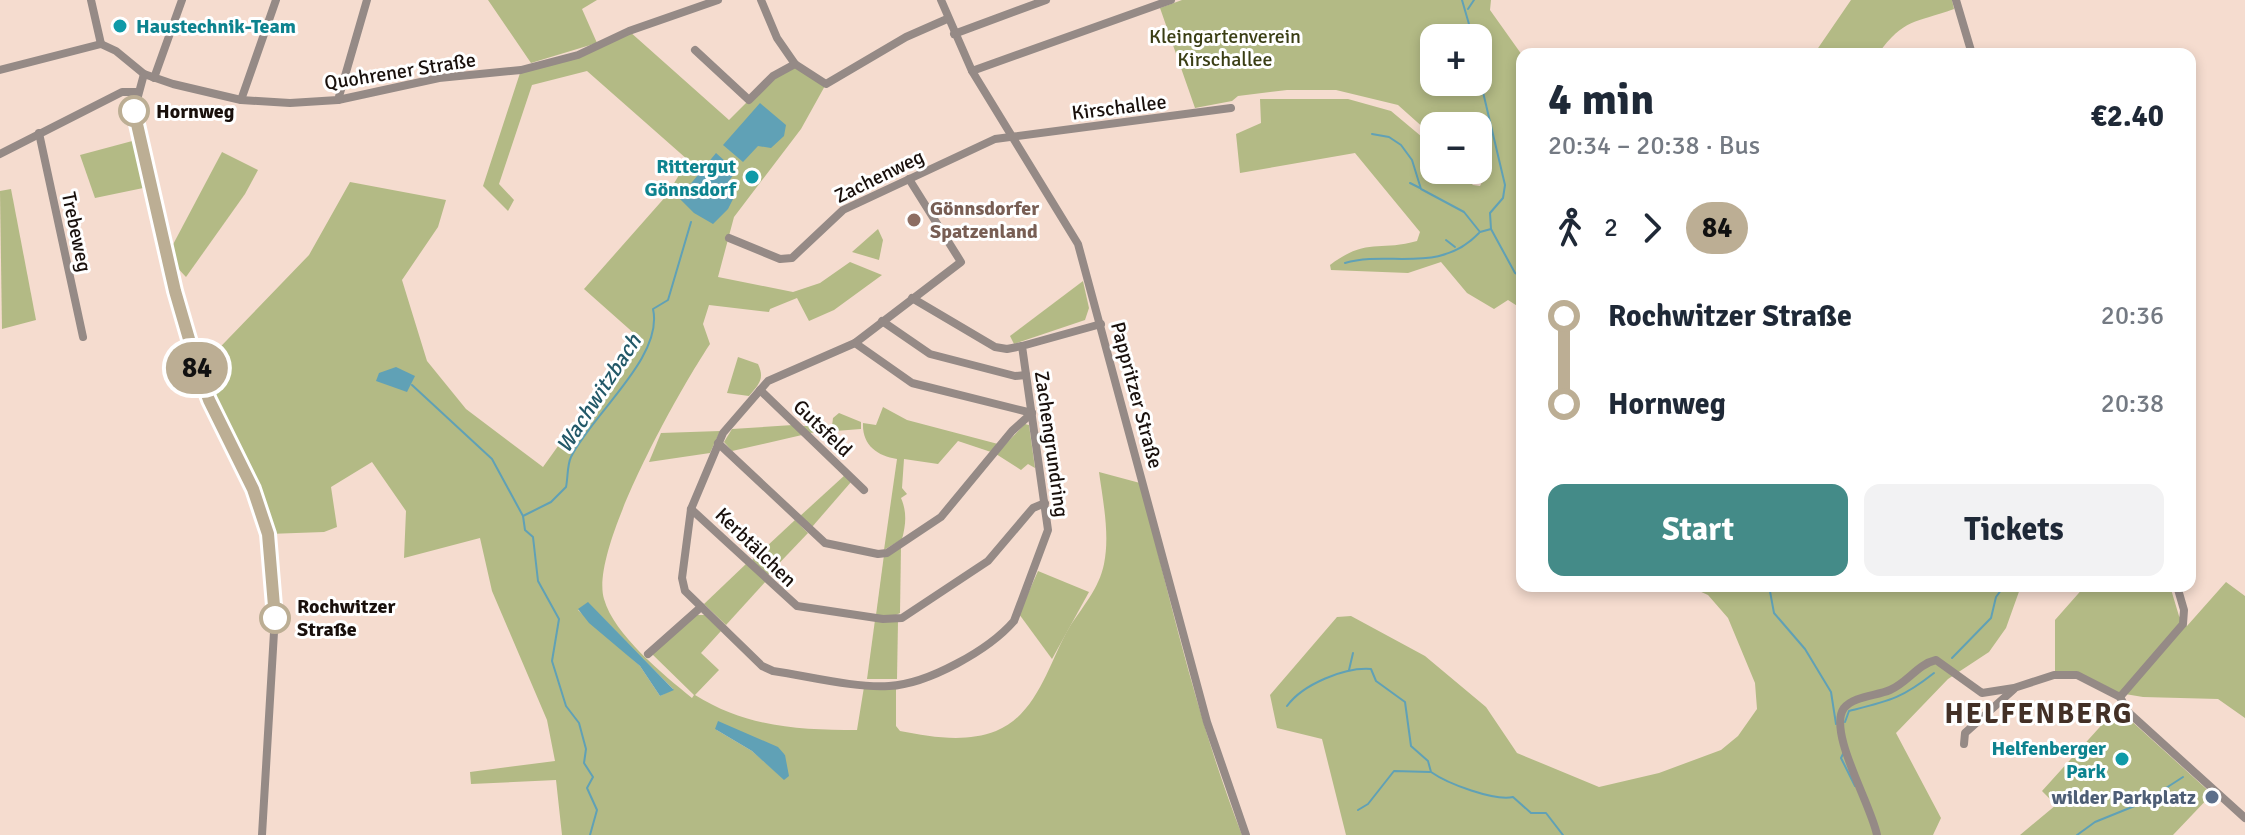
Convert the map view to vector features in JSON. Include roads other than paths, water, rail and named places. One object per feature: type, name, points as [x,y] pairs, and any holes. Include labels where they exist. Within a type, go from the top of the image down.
[{"type":"street","points":[[0,70],[101,44],[91,0]]},
{"type":"street","points":[[154,78],[182,0]]},
{"type":"street","points":[[241,100],[276,0]]},
{"type":"street","points":[[338,100],[367,0]]},
{"type":"street","name":"Quohrener Straße","points":[[101,44],[116,51],[144,74],[241,100],[290,103],[338,100],[439,78],[534,67],[578,55],[629,31],[718,0]]},
{"type":"street","points":[[761,0],[777,38],[795,64],[826,84],[906,37],[947,19]]},
{"type":"street","name":"Pappritzer Straße","points":[[941,0],[972,71],[1071,228],[1101,324],[1207,722],[1246,835]]},
{"type":"street","points":[[954,34],[1046,0]]},
{"type":"street","points":[[972,71],[1171,0]]},
{"type":"street","points":[[1956,0],[1970,48]]},
{"type":"street","points":[[695,50],[749,100],[773,76],[795,64]]},
{"type":"street","points":[[144,74],[137,92],[137,129],[190,344],[209,400],[253,489],[268,534],[274,632],[268,779],[262,835]]},
{"type":"street","points":[[0,154],[122,92],[137,92]]},
{"type":"street","name":"Kirschallee","points":[[1011,135],[1231,108]]},
{"type":"street","name":"Trebeweg","points":[[39,133],[83,337]]},
{"type":"street","name":"Zachenweg","points":[[729,238],[780,259],[792,258],[843,210],[984,143],[1011,135]]},
{"type":"street","name":"Zachengrundring","points":[[909,179],[961,262],[855,343],[768,381],[760,390],[718,443],[691,509],[682,585],[701,607],[773,671],[887,687],[944,671],[1004,633],[1014,621],[1046,542],[1045,503],[1022,346]]},
{"type":"street","name":"Zachengrundring","points":[[912,298],[995,347],[1007,349],[1101,324]]},
{"type":"street","points":[[882,321],[930,354],[1015,376],[1026,375]]},
{"type":"street","points":[[855,343],[912,383],[1032,413]]},
{"type":"street","name":"Gutsfeld","points":[[760,390],[864,490]]},
{"type":"street","points":[[718,443],[825,543],[887,553],[941,517],[1012,431],[1032,413]]},
{"type":"street","name":"Kerbtälchen","points":[[691,509],[797,606],[883,619],[902,618],[988,561],[1033,508],[1045,503]]},
{"type":"street","points":[[2120,697],[2183,624],[2184,610],[2179,592]]},
{"type":"street","points":[[648,654],[701,607]]},
{"type":"street","points":[[1877,835],[1838,726],[1840,716],[1852,702],[1889,690],[1936,660],[1982,693],[1986,712]]},
{"type":"street","points":[[1982,693],[2014,688],[2054,675],[2077,675],[2120,697],[2128,712],[2245,818]]},
{"type":"street","points":[[1964,744],[1965,733],[2014,688]]},
{"type":"water","points":[[760,103],[786,125],[784,136],[771,148],[758,146],[743,162],[723,145]]},
{"type":"water","points":[[716,153],[736,171],[729,181],[735,195],[728,209],[713,224],[694,213],[679,198]]},
{"type":"water","points":[[396,367],[415,376],[407,392],[376,381],[379,373]]},
{"type":"water","points":[[588,602],[674,690],[660,696],[640,666],[589,623],[578,609]]},
{"type":"water","points":[[718,721],[778,747],[785,755],[789,776],[784,780],[752,751],[715,729]]},
{"type":"waterway","points":[[1462,0],[1469,24]]},
{"type":"waterway","points":[[1468,9],[1474,0]]},
{"type":"waterway","points":[[1484,96],[1505,185],[1503,198],[1490,213],[1491,229],[1516,273]]},
{"type":"waterway","points":[[1372,134],[1389,137],[1401,145],[1412,160],[1421,189],[1464,212],[1480,232],[1491,229]]},
{"type":"waterway","points":[[1410,183],[1420,188]]},
{"type":"waterway","name":"Wachwitzbach","points":[[590,835],[597,810],[587,788],[593,777],[584,763],[586,749],[579,723],[566,706],[552,661],[559,619],[538,581],[533,537],[525,530],[523,516],[551,502],[566,487],[571,457],[637,366],[648,346],[653,327],[653,309],[668,300],[691,222]]},
{"type":"waterway","points":[[1345,263],[1431,258],[1464,246],[1479,233]]},
{"type":"waterway","points":[[1446,240],[1455,247]]},
{"type":"waterway","points":[[412,385],[492,459],[523,516]]},
{"type":"waterway","points":[[1770,592],[1774,613],[1805,649],[1831,692],[1836,724]]},
{"type":"waterway","points":[[1952,658],[1991,618],[2000,592]]},
{"type":"waterway","points":[[1349,670],[1353,653]]},
{"type":"waterway","points":[[1287,706],[1303,691],[1325,678],[1371,669],[1376,681],[1405,702],[1411,746],[1428,761],[1431,772],[1471,790],[1513,797],[1531,813],[1546,813],[1563,835]]},
{"type":"waterway","points":[[1845,722],[1849,711],[1894,698],[1934,673]]},
{"type":"waterway","points":[[1844,752],[1841,758],[1855,786]]},
{"type":"waterway","points":[[1358,810],[1368,804],[1394,771],[1430,772]]},
{"type":"waterway","points":[[2149,799],[2183,777]]},
{"type":"waterway","points":[[2077,835],[2095,822],[2142,803]]},
{"type":"place","name":"Haustechnik-Team","points":[[120,26]]},
{"type":"place","name":"Hornweg","points":[[134,111]]},
{"type":"place","name":"Rittergut Gönnsdorf","points":[[752,177]]},
{"type":"place","name":"Gönnsdorfer Spatzenland","points":[[914,220]]},
{"type":"place","name":"Rochwitzer Straße","points":[[275,618]]},
{"type":"place","name":"Helfenberger Park","points":[[2122,759]]},
{"type":"place","name":"wilder Parkplatz","points":[[2212,797]]},
{"type":"district","name":"HELFENBERG","points":[[2039,713]]},
{"type":"park label","name":"Kleingartenverein Kirschallee","points":[[1225,48]]}]
